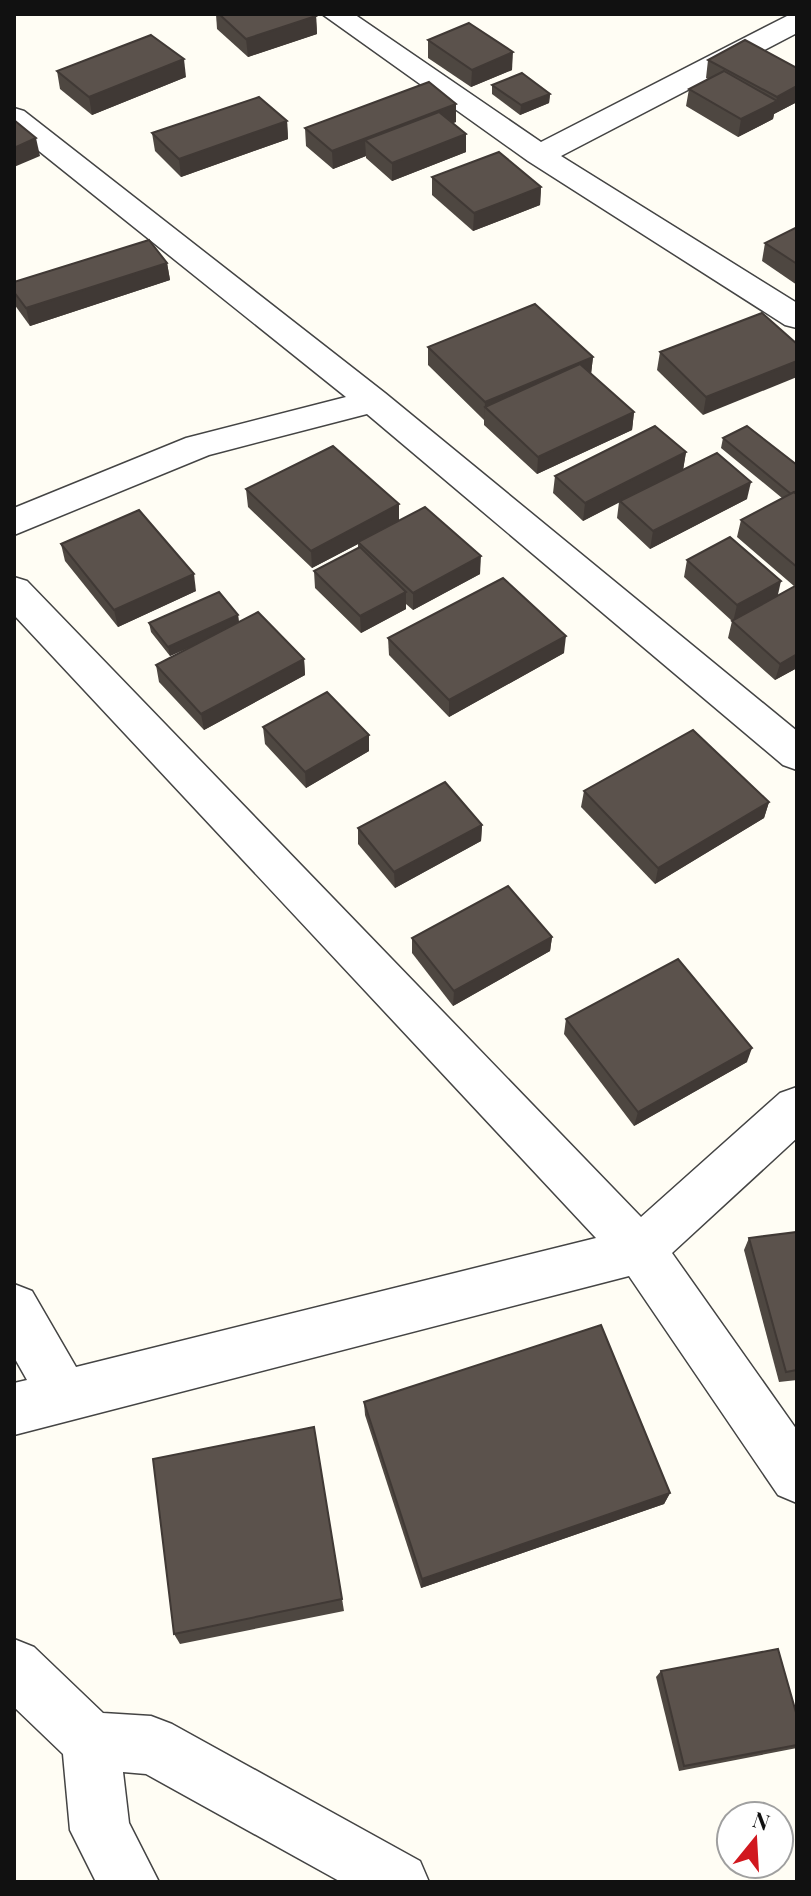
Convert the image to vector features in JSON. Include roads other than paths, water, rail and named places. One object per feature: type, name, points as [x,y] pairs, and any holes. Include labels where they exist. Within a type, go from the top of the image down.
[{"type":"street","points":[[336,14],[539,155],[797,318]]},
{"type":"street","points":[[748,14],[791,32]]},
{"type":"street","points":[[539,155],[791,32]]},
{"type":"street","points":[[14,117],[373,401],[797,754]]},
{"type":"street","points":[[14,522],[198,446],[373,401]]},
{"type":"street","points":[[14,591],[640,1250],[797,1476]]},
{"type":"street","points":[[14,1409],[640,1250],[797,1108]]},
{"type":"street","points":[[14,1308],[64,1396]]},
{"type":"street","points":[[14,1667],[91,1741],[151,1745],[399,1882]]},
{"type":"street","points":[[91,1741],[100,1830],[129,1882]]}]
